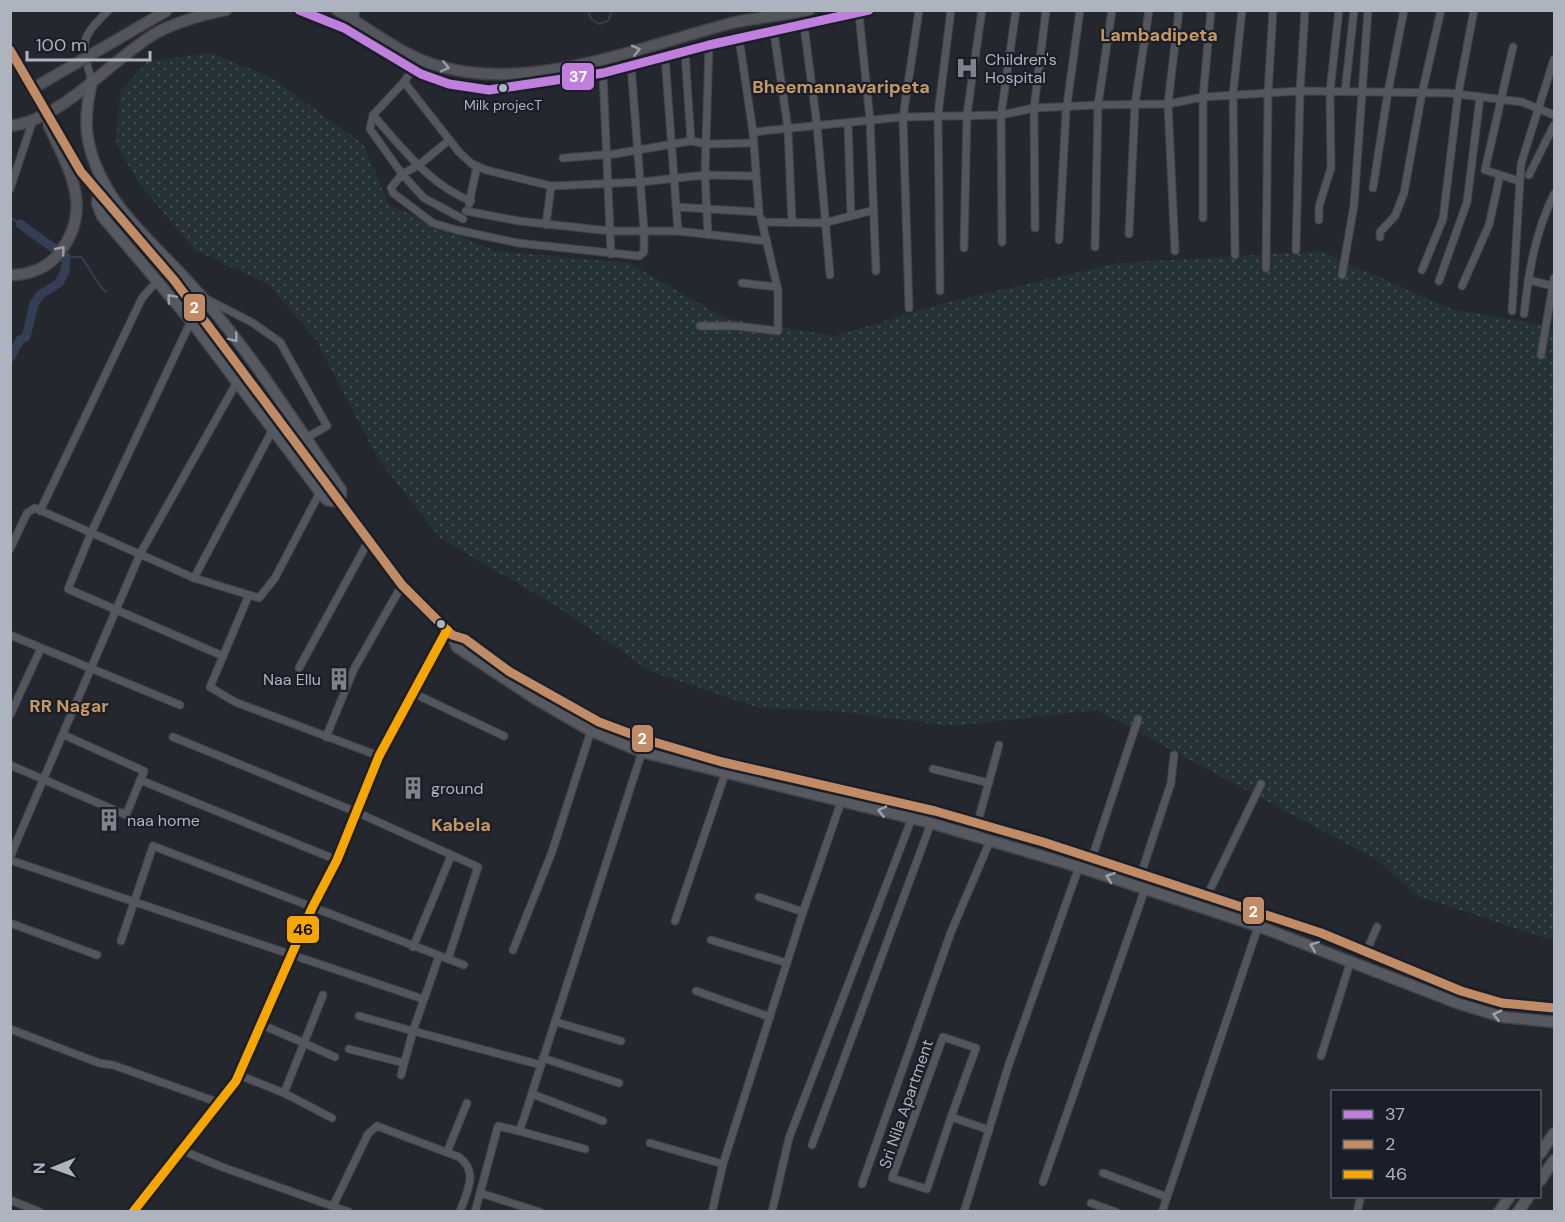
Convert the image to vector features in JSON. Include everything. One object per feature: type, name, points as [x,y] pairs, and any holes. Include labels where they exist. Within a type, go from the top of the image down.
[{"type":"main road","points":[[10,51],[81,172],[174,280],[325,490],[327,500],[340,502]]},
{"type":"main road","points":[[92,81],[85,110],[86,132],[90,152],[102,181],[114,200],[201,296],[306,438],[341,490],[340,502],[402,585],[449,633],[457,647],[480,664],[591,731],[642,752],[724,774],[931,823],[1079,867],[1258,926],[1351,960],[1457,1004],[1503,1017],[1554,1022]]},
{"type":"main road","points":[[102,181],[97,203],[102,216],[191,321],[273,429],[325,490]]},
{"type":"main road","points":[[449,633],[465,639],[510,672],[599,722],[646,740],[722,762],[871,795],[978,823],[1321,933],[1461,991],[1502,1003],[1554,1008]]},
{"type":"main road","points":[[1544,1141],[1554,1133]]},
{"type":"main road","points":[[1541,1178],[1554,1160]]},
{"type":"main road","points":[[1499,1212],[1509,1198]]},
{"type":"main road","points":[[1518,1212],[1528,1198]]},
{"type":"street","points":[[92,81],[84,39],[86,32],[109,10]]},
{"type":"street","points":[[10,275],[38,269],[56,257],[72,235],[78,206],[74,183],[33,91],[168,10]]},
{"type":"street","points":[[10,126],[32,123],[48,114],[158,32],[188,20],[226,10]]},
{"type":"street","points":[[299,10],[344,28],[412,69],[449,84],[489,90],[603,73],[710,45],[804,26],[832,15],[864,12],[876,271]]},
{"type":"street","points":[[909,308],[903,117],[919,10]]},
{"type":"street","points":[[940,291],[938,114],[951,10]]},
{"type":"street","points":[[964,248],[967,114],[982,10]]},
{"type":"street","points":[[1002,242],[1001,115],[1016,10]]},
{"type":"street","points":[[1035,228],[1034,108],[1046,10]]},
{"type":"street","points":[[1059,240],[1067,106],[1080,10]]},
{"type":"street","points":[[1095,247],[1098,105],[1112,10]]},
{"type":"street","points":[[1129,234],[1135,104],[1149,10]]},
{"type":"street","points":[[1175,251],[1168,104],[1179,10]]},
{"type":"street","points":[[1203,218],[1203,97],[1211,10]]},
{"type":"street","points":[[1235,255],[1233,94],[1242,10]]},
{"type":"street","points":[[1266,268],[1268,93],[1273,10]]},
{"type":"street","points":[[1296,250],[1300,91],[1305,10]]},
{"type":"street","points":[[1319,220],[1319,206],[1331,168],[1330,92],[1339,10]]},
{"type":"street","points":[[1345,92],[1354,10]]},
{"type":"street","points":[[1342,275],[1354,205],[1360,92],[1368,10]]},
{"type":"street","points":[[1373,188],[1404,10]]},
{"type":"street","points":[[1380,237],[1380,232],[1395,216],[1404,193],[1422,93],[1442,10]]},
{"type":"street","points":[[1422,270],[1443,219],[1458,94],[1474,10]]},
{"type":"street","points":[[340,12],[355,16],[391,44],[442,67],[505,75],[556,68],[640,50],[777,13],[804,11]]},
{"type":"street","points":[[804,26],[817,125],[830,275]]},
{"type":"street","points":[[774,33],[788,129],[792,223]]},
{"type":"street","points":[[700,326],[736,326],[775,333],[779,327],[777,286],[759,213],[753,132],[740,38]]},
{"type":"street","points":[[708,235],[705,175],[710,45]]},
{"type":"street","points":[[1513,47],[1485,170],[1519,181]]},
{"type":"street","points":[[684,52],[691,141]]},
{"type":"street","points":[[665,57],[678,231]]},
{"type":"street","points":[[1512,310],[1521,164],[1554,59]]},
{"type":"street","points":[[448,141],[419,165],[402,174],[392,183],[393,193],[433,223],[518,243],[611,254],[642,255],[644,230],[631,66]]},
{"type":"street","points":[[412,69],[404,82],[373,116],[370,129],[402,174],[424,198],[462,219]]},
{"type":"street","points":[[603,73],[611,254]]},
{"type":"street","points":[[404,82],[448,141],[477,166],[551,186],[641,182],[705,175],[755,176]]},
{"type":"street","points":[[753,132],[938,114],[1001,115],[1034,108],[1168,104],[1233,94],[1300,91],[1458,94],[1522,102],[1554,115]]},
{"type":"street","points":[[1439,281],[1456,239],[1467,202],[1480,97]]},
{"type":"street","points":[[373,116],[419,165],[455,195],[471,201]]},
{"type":"street","points":[[10,189],[32,123]]},
{"type":"street","points":[[848,123],[851,216]]},
{"type":"street","points":[[1529,175],[1554,125]]},
{"type":"street","points":[[563,158],[607,155],[691,141],[706,144],[753,143]]},
{"type":"street","points":[[457,230],[471,201],[477,166]]},
{"type":"street","points":[[1462,286],[1489,225],[1500,175]]},
{"type":"street","points":[[546,225],[551,186]]},
{"type":"street","points":[[1524,314],[1528,280],[1541,222],[1554,194]]},
{"type":"street","points":[[676,207],[759,213]]},
{"type":"street","points":[[762,222],[824,224],[874,210]]},
{"type":"street","points":[[466,211],[546,225],[610,231],[678,231],[767,241]]},
{"type":"street","points":[[1528,280],[1553,282],[1541,354]]},
{"type":"street","points":[[39,511],[142,298],[158,281]]},
{"type":"street","points":[[742,284],[777,286]]},
{"type":"street","points":[[201,296],[253,323],[280,342],[327,426],[306,438]]},
{"type":"street","points":[[191,321],[91,533],[68,589],[223,656]]},
{"type":"street","points":[[237,382],[140,554],[93,670],[10,858],[423,999]]},
{"type":"street","points":[[194,578],[273,429]]},
{"type":"street","points":[[10,549],[30,510],[39,511],[194,578],[248,597],[259,598],[274,578],[325,490]]},
{"type":"street","points":[[299,668],[369,540]]},
{"type":"street","points":[[326,737],[354,669],[402,585]]},
{"type":"street","points":[[248,597],[210,687],[236,702],[378,756]]},
{"type":"street","points":[[133,1212],[220,1103],[239,1075],[312,908],[336,860],[378,756],[449,633]]},
{"type":"street","points":[[10,635],[180,705]]},
{"type":"street","points":[[10,715],[41,648]]},
{"type":"street","points":[[413,693],[504,736]]},
{"type":"street","points":[[1092,858],[1138,719]]},
{"type":"street","points":[[513,950],[552,852],[591,731]]},
{"type":"street","points":[[10,765],[126,815],[144,771],[64,735]]},
{"type":"street","points":[[173,737],[354,811],[478,867],[448,959]]},
{"type":"street","points":[[974,836],[999,745]]},
{"type":"street","points":[[519,1131],[642,752]]},
{"type":"street","points":[[1141,874],[1171,783],[1174,755]]},
{"type":"street","points":[[933,769],[989,783]]},
{"type":"street","points":[[675,921],[724,774]]},
{"type":"street","points":[[140,780],[336,860]]},
{"type":"street","points":[[1207,896],[1261,784]]},
{"type":"street","points":[[712,1212],[723,1164],[803,912],[842,802]]},
{"type":"street","points":[[772,1212],[789,1138],[912,818]]},
{"type":"street","points":[[812,1145],[931,823]]},
{"type":"street","points":[[862,1184],[951,932],[990,841]]},
{"type":"street","points":[[121,941],[153,846],[464,965]]},
{"type":"street","points":[[413,946],[451,856]]},
{"type":"street","points":[[964,1212],[1008,1067],[1079,867]]},
{"type":"street","points":[[1042,1182],[1145,890]]},
{"type":"street","points":[[759,897],[803,912]]},
{"type":"street","points":[[1162,1212],[1262,914]]},
{"type":"street","points":[[10,923],[97,955]]},
{"type":"street","points":[[1366,952],[1377,927]]},
{"type":"street","points":[[711,940],[787,963]]},
{"type":"street","points":[[400,1075],[423,999],[439,956]]},
{"type":"street","points":[[1321,1056],[1351,960]]},
{"type":"street","points":[[696,991],[770,1017]]},
{"type":"street","points":[[284,1093],[323,995]]},
{"type":"street","points":[[359,1016],[619,1083]]},
{"type":"street","points":[[556,1022],[621,1041]]},
{"type":"street","points":[[260,1024],[335,1057]]},
{"type":"street","points":[[10,1029],[99,1063],[113,1065],[220,1103]]},
{"type":"street","name":"Sri Nila Apartment","points":[[943,1036],[976,1048],[951,1118],[927,1189],[892,1178],[943,1036]]},
{"type":"street","points":[[349,1049],[404,1063]]},
{"type":"street","points":[[239,1075],[284,1093],[332,1118]]},
{"type":"street","points":[[532,1094],[603,1121]]},
{"type":"street","points":[[447,1152],[467,1103]]},
{"type":"street","points":[[951,1118],[989,1130]]},
{"type":"street","points":[[475,1212],[498,1126],[585,1149]]},
{"type":"street","points":[[333,1206],[372,1128],[384,1127],[459,1157],[470,1168],[471,1182],[460,1212]]},
{"type":"street","points":[[650,1143],[723,1164]]},
{"type":"street","points":[[181,1150],[349,1212]]},
{"type":"street","points":[[1103,1173],[1167,1197]]},
{"type":"street","points":[[480,1193],[540,1212]]},
{"type":"street","points":[[10,1200],[40,1212]]},
{"type":"street","points":[[1091,1203],[1116,1212]]},
{"type":"shaded area","points":[[211,53],[272,78],[364,145],[389,205],[495,251],[629,263],[725,318],[835,336],[944,303],[1119,263],[1320,251],[1451,309],[1543,325],[1554,331],[1554,937],[1548,939],[1418,896],[1377,860],[1097,710],[952,726],[834,711],[760,708],[650,671],[558,607],[440,538],[378,459],[316,340],[268,284],[195,250],[141,186],[116,145],[120,92],[148,61]]},
{"type":"waterway","points":[[588,10],[591,19],[599,24],[608,21],[612,10]]},
{"type":"waterway","points":[[10,217],[20,224]]},
{"type":"waterway","points":[[10,358],[20,340],[26,337],[34,304],[40,295],[59,283],[65,271],[66,257],[20,224]]},
{"type":"waterway","points":[[66,257],[81,257],[106,292]]},
{"type":"transit line","name":"37","points":[[299,10],[344,28],[421,74],[449,84],[489,90],[603,73],[709,45],[869,10]]},
{"type":"transit line","name":"2","points":[[10,50],[81,172],[174,280],[402,585],[452,635],[465,639],[510,672],[599,722],[647,740],[722,762],[935,811],[1043,842],[1321,933],[1461,991],[1502,1003],[1554,1008]]},
{"type":"transit line","name":"46","points":[[133,1212],[236,1081],[312,908],[337,860],[379,756],[447,630]]},
{"type":"place","name":"Children's Hospital","points":[[967,68]]},
{"type":"place","name":"Milk projecT","points":[[503,88]]},
{"type":"place","name":"Naa Ellu","points":[[339,679]]},
{"type":"place","name":"ground","points":[[413,788]]},
{"type":"place","name":"naa home","points":[[109,820]]},
{"type":"district","name":"Lambadipeta","points":[[1159,35]]},
{"type":"district","name":"Bheemannavaripeta","points":[[841,87]]},
{"type":"district","name":"RR Nagar","points":[[69,706]]},
{"type":"district","name":"Kabela","points":[[461,825]]}]
